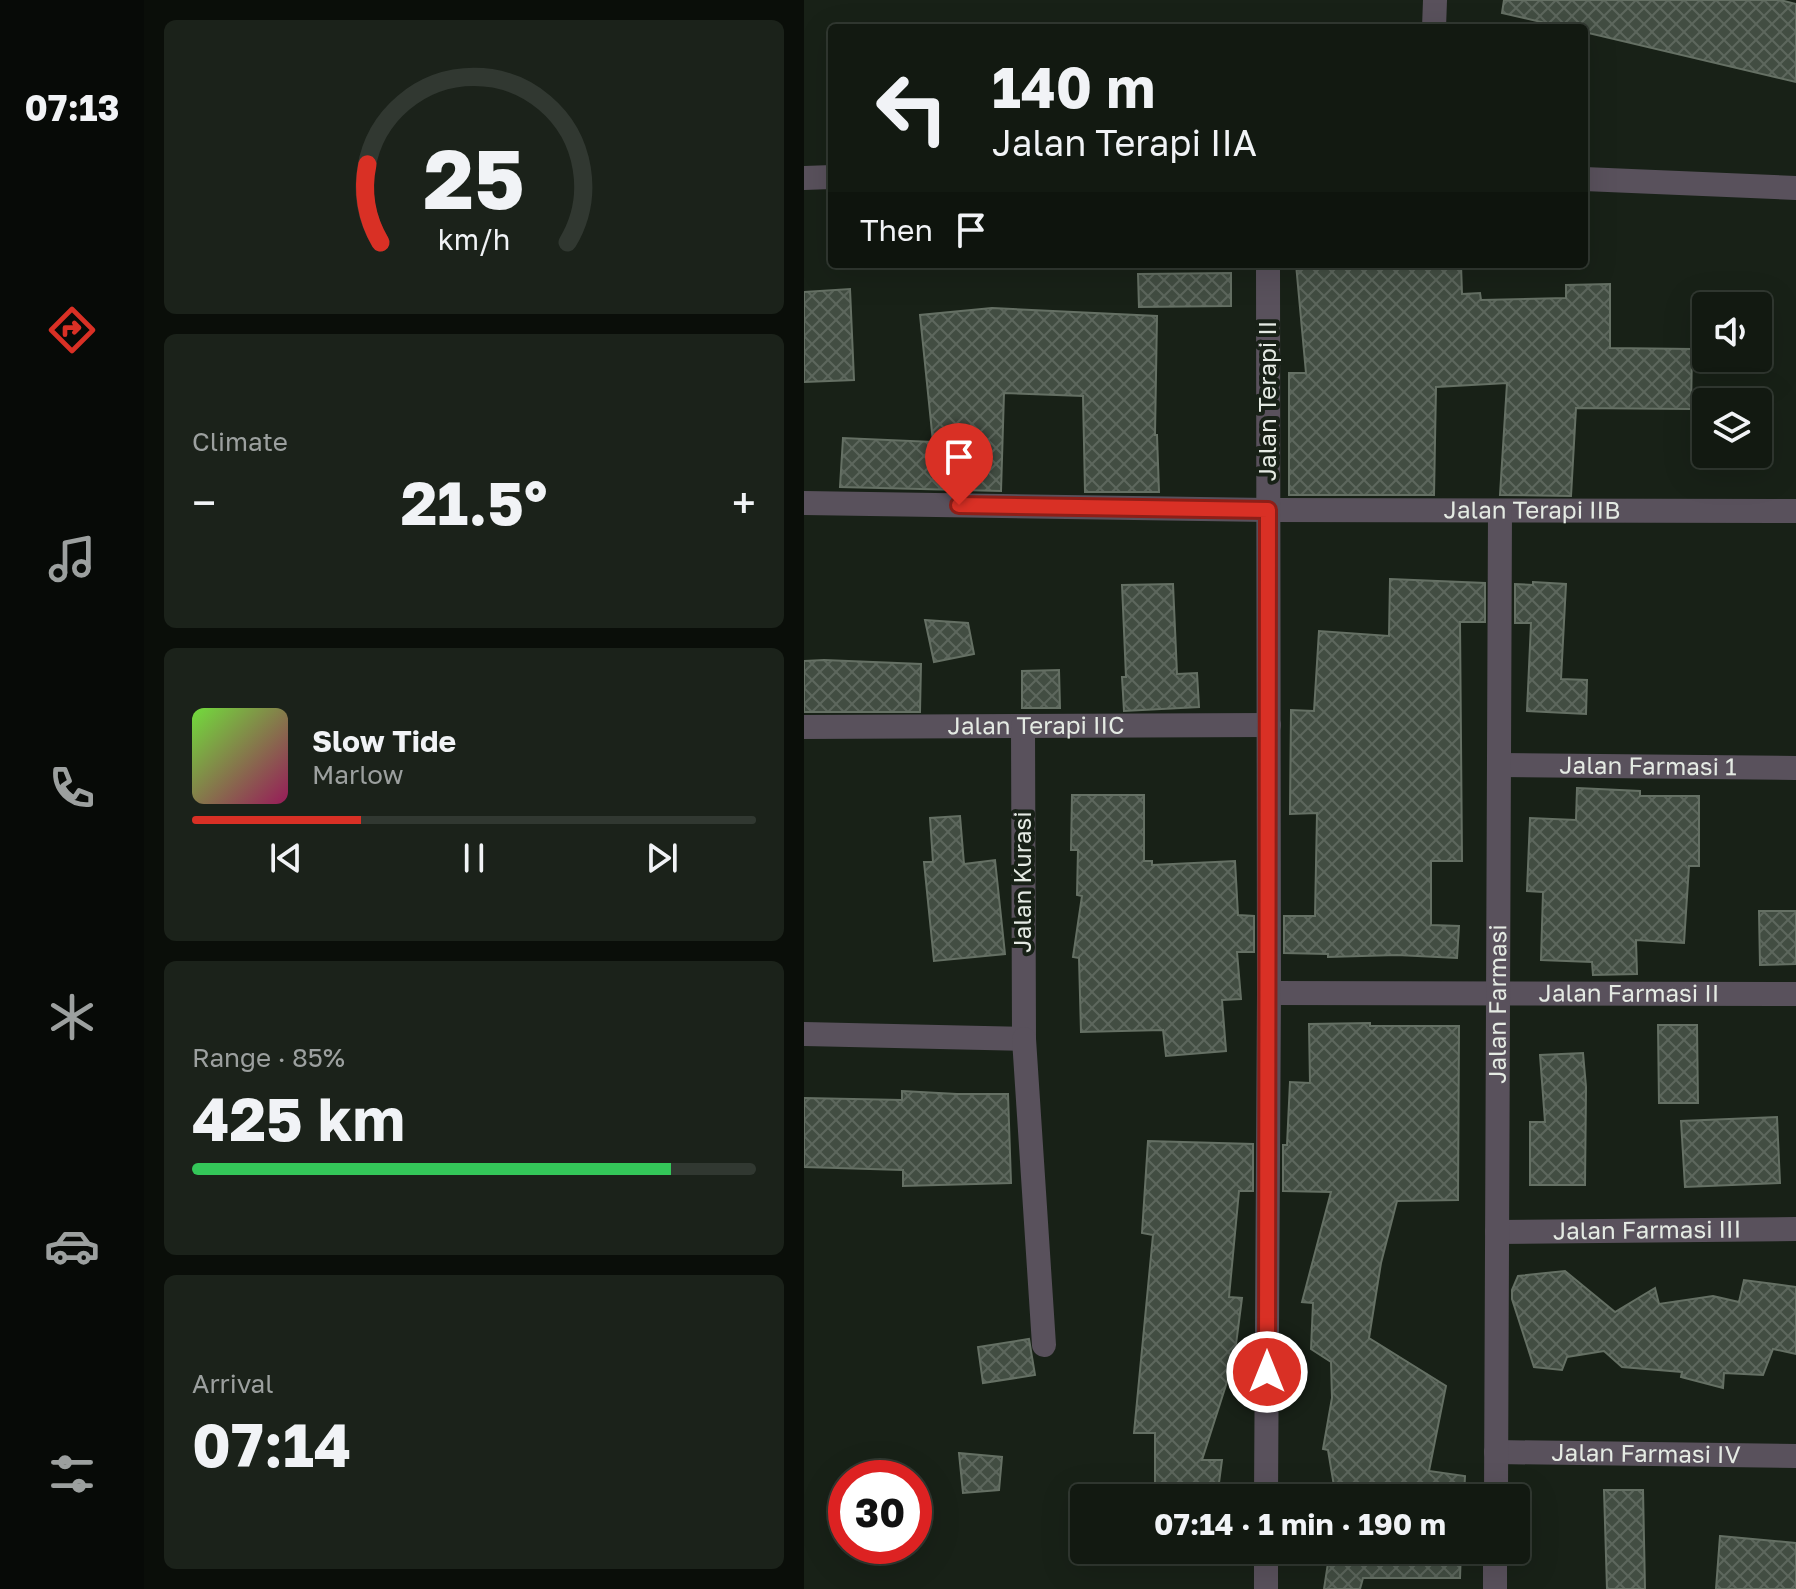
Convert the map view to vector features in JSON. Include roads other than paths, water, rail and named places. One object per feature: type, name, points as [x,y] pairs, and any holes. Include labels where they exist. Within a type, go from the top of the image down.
[{"type":"street","points":[[1434,24],[1435,0]]},
{"type":"street","points":[[804,178],[828,177]]},
{"type":"street","points":[[1588,179],[1796,188]]},
{"type":"street","name":"Jalan Terapi II","points":[[1266,1484],[1268,268]]},
{"type":"street","name":"Jalan Terapi IIB","points":[[804,503],[1268,510],[1796,511]]},
{"type":"street","name":"Jalan Farmasi","points":[[1496,1484],[1500,511]]},
{"type":"street","name":"Jalan Terapi IIC","points":[[804,727],[1269,725]]},
{"type":"street","name":"Jalan Kurasi","points":[[1023,726],[1024,1039],[1044,1345]]},
{"type":"street","name":"Jalan Farmasi 1","points":[[1500,765],[1796,768]]},
{"type":"street","name":"Jalan Farmasi II","points":[[1269,993],[1796,994]]},
{"type":"street","points":[[804,1034],[1024,1039]]},
{"type":"street","name":"Jalan Farmasi III","points":[[1497,1232],[1796,1229]]},
{"type":"street","name":"Jalan Farmasi IV","points":[[1496,1452],[1796,1456]]},
{"type":"street","points":[[1266,1564],[1266,1589]]},
{"type":"street","points":[[1495,1564],[1495,1589]]}]
